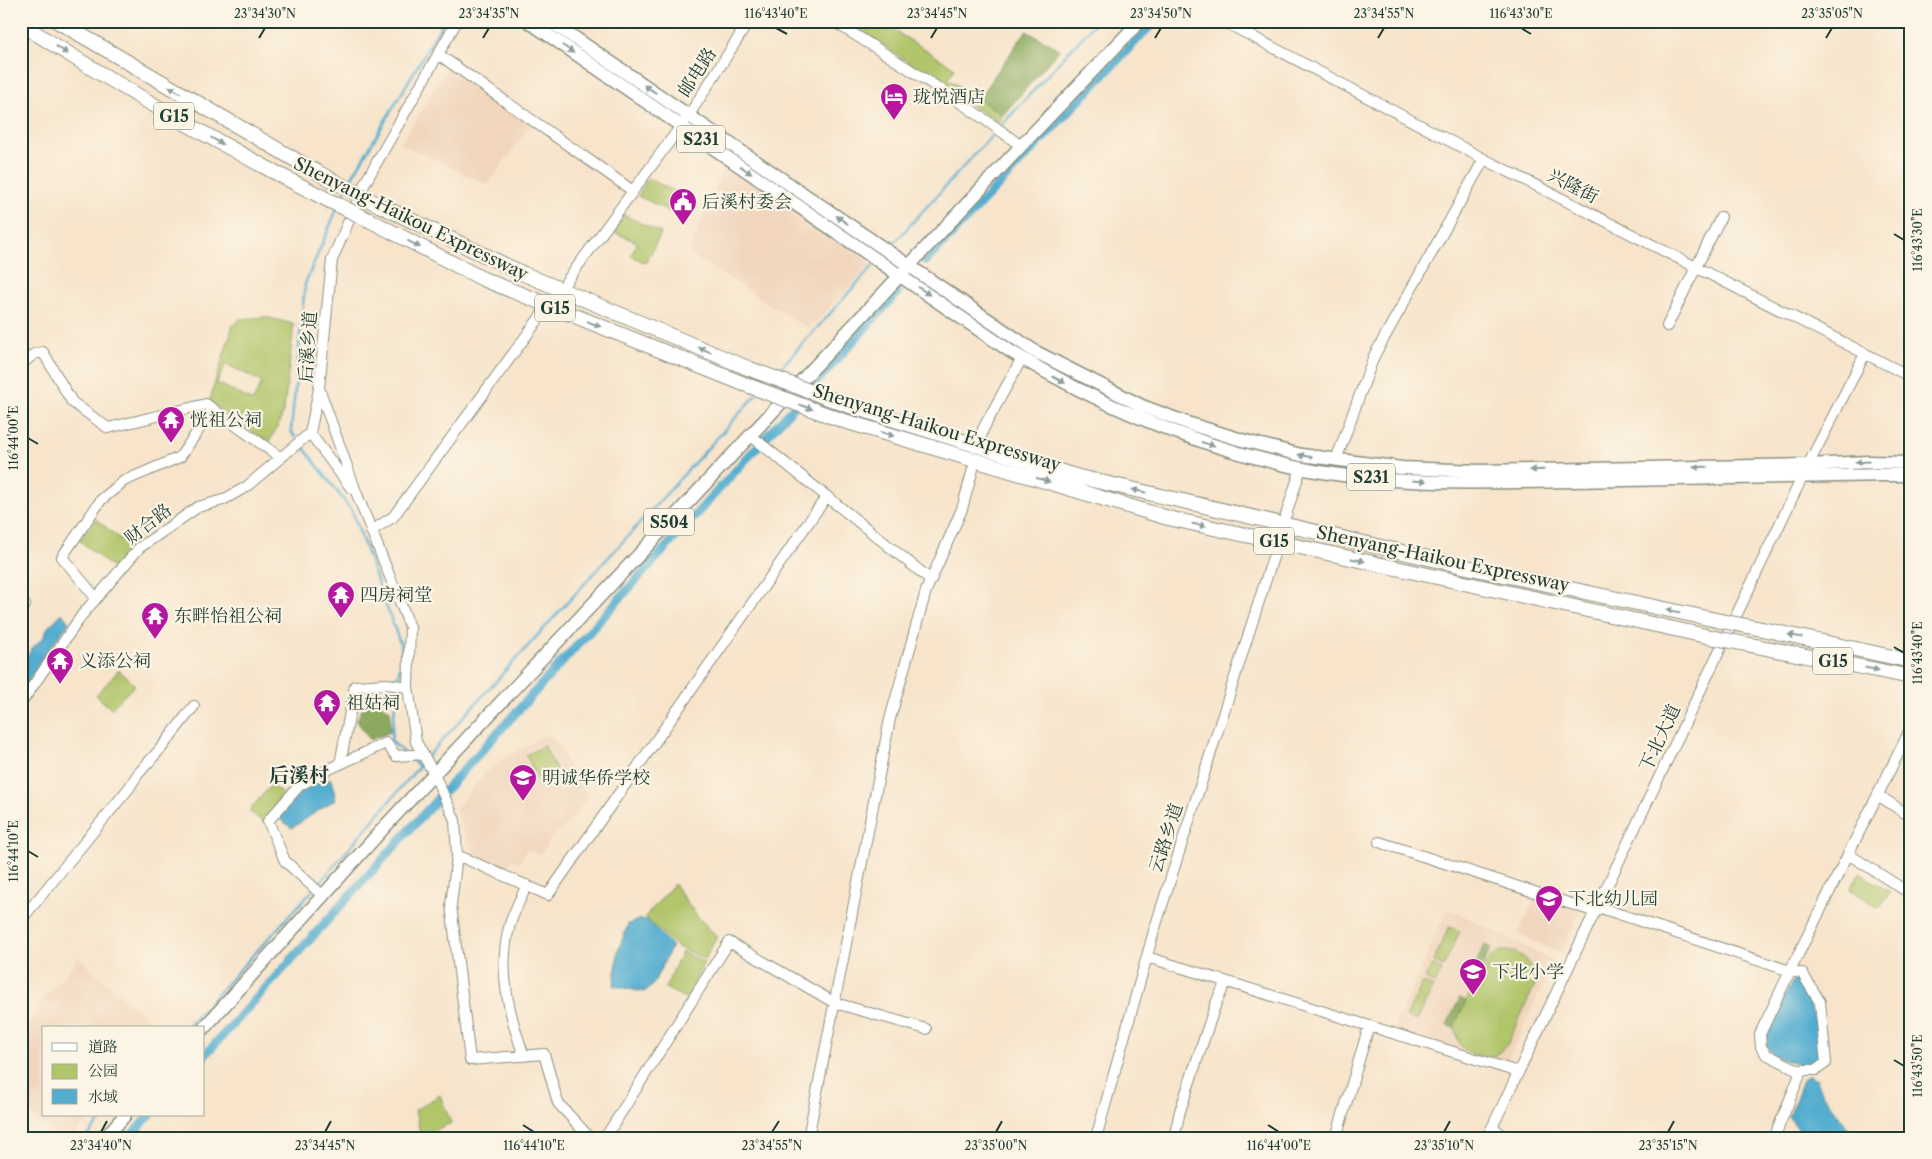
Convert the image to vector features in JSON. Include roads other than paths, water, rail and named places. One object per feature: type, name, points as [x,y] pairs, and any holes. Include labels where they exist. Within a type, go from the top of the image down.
[{"type":"highway","name":"Shenyang-Haikou Expressway","points":[[57,21],[306,166],[379,205],[524,274],[750,369],[846,405],[1075,476],[1476,569],[1911,661]]},
{"type":"highway","name":"Shenyang-Haikou Expressway","points":[[21,24],[100,74],[254,162],[483,279],[744,384],[840,420],[1168,518],[1715,638],[1911,677]]},
{"type":"main road","name":"S231","points":[[528,21],[685,120]]},
{"type":"main road","name":"S231","points":[[550,21],[685,120],[883,255],[1022,358],[1083,393],[1190,438],[1250,456],[1301,468],[1414,482],[1802,477],[1888,474],[1911,476]]},
{"type":"main road","name":"S504","points":[[205,1027],[321,894],[428,764],[751,436],[904,270],[1140,21]]},
{"type":"main road","name":"S231","points":[[904,270],[1034,351],[1142,406],[1190,424],[1301,455],[1402,468],[1479,470],[1808,465],[1868,462],[1911,463]]},
{"type":"main road","points":[[105,1138],[124,1116]]},
{"type":"street","name":"后溪乡道","points":[[457,21],[366,183],[332,260],[319,388],[358,497],[410,628],[401,686],[416,742],[455,820],[457,855],[451,905],[470,1060],[524,1056]]},
{"type":"street","name":"邮电路","points":[[566,282],[685,120],[749,21]]},
{"type":"street","points":[[833,21],[944,92],[1021,146]]},
{"type":"street","name":"兴隆街","points":[[1223,21],[1484,159],[1911,377]]},
{"type":"street","points":[[438,54],[632,191]]},
{"type":"street","points":[[1336,460],[1374,356],[1484,159]]},
{"type":"street","points":[[1667,326],[1720,217]]},
{"type":"street","points":[[371,531],[393,517],[543,313]]},
{"type":"street","points":[[21,365],[34,354],[43,352],[72,402],[108,428],[206,404],[281,458]]},
{"type":"street","name":"下北大道","points":[[1487,1138],[1802,477],[1865,354]]},
{"type":"street","points":[[980,437],[1022,358]]},
{"type":"street","points":[[319,388],[310,433],[358,497]]},
{"type":"street","points":[[96,598],[62,557],[101,500],[124,481],[180,457],[213,409]]},
{"type":"street","name":"财合路","points":[[21,703],[82,615],[139,548],[198,508],[223,500],[246,487],[310,433]]},
{"type":"street","points":[[751,436],[931,580]]},
{"type":"street","points":[[808,1138],[890,719],[926,591],[962,510],[973,468]]},
{"type":"street","points":[[1286,515],[1301,468]]},
{"type":"street","points":[[457,855],[548,895],[827,496]]},
{"type":"street","name":"云路乡道","points":[[1096,1138],[1147,957],[1275,550]]},
{"type":"street","points":[[340,764],[355,686],[401,686]]},
{"type":"street","points":[[21,920],[194,706]]},
{"type":"street","points":[[1380,842],[1790,971],[1802,973],[1820,1002],[1826,1063],[1816,1070],[1798,1070],[1766,1054],[1762,1047],[1760,1034],[1790,971],[1911,728]]},
{"type":"street","points":[[321,894],[285,861],[268,821],[299,786],[340,764],[386,743],[396,756],[406,755],[428,764]]},
{"type":"street","points":[[1878,795],[1911,817]]},
{"type":"street","points":[[1848,854],[1911,894]]},
{"type":"street","points":[[527,885],[510,924],[503,970],[511,1021],[524,1056],[544,1054],[558,1103],[590,1138]]},
{"type":"street","points":[[605,1138],[729,942],[834,1003],[926,1029]]},
{"type":"street","points":[[1147,957],[1518,1072]]},
{"type":"street","points":[[1174,1138],[1186,1093],[1216,1003],[1226,982]]},
{"type":"street","points":[[1336,1138],[1369,1026]]},
{"type":"street","points":[[1774,1138],[1799,1077],[1798,1070]]},
{"type":"street","points":[[1492,1127],[1507,1138]]},
{"type":"water","points":[[62,613],[69,623],[44,655],[21,694],[21,667],[32,648],[43,638],[48,627]]},
{"type":"water","points":[[331,779],[336,799],[292,828],[278,818],[307,785]]},
{"type":"water","points":[[638,920],[647,920],[672,946],[652,986],[644,992],[614,986],[618,951],[628,924]]},
{"type":"water","points":[[1798,979],[1808,999],[1817,1027],[1820,1059],[1812,1066],[1783,1060],[1771,1052],[1764,1039],[1793,980]]},
{"type":"water","points":[[1808,1075],[1817,1079],[1820,1090],[1855,1138],[1805,1138],[1789,1117],[1803,1080]]},
{"type":"waterway","points":[[348,184],[444,21]]},
{"type":"waterway","points":[[1000,127],[1097,21]]},
{"type":"waterway","points":[[926,261],[1155,21]]},
{"type":"waterway","points":[[890,247],[996,131]]},
{"type":"waterway","points":[[340,202],[345,191]]},
{"type":"waterway","points":[[295,437],[291,431],[305,284],[337,209]]},
{"type":"waterway","points":[[776,373],[875,264]]},
{"type":"waterway","points":[[205,1055],[898,292]]},
{"type":"waterway","points":[[428,756],[757,394]]},
{"type":"waterway","points":[[304,448],[352,511],[402,649],[398,683]]},
{"type":"waterway","points":[[397,688],[391,741],[403,752]]},
{"type":"waterway","points":[[410,759],[419,766]]},
{"type":"waterway","points":[[316,887],[423,762]]},
{"type":"waterway","points":[[188,1026],[312,891]]},
{"type":"waterway","points":[[85,1138],[105,1116]]},
{"type":"waterway","points":[[129,1138],[149,1116]]},
{"type":"place","name":"珑悦酒店","points":[[894,121]]},
{"type":"place","name":"后溪村委会","points":[[683,226]]},
{"type":"place","name":"恍祖公祠","points":[[171,444]]},
{"type":"place","name":"四房祠堂","points":[[341,619]]},
{"type":"place","name":"东畔怡祖公祠","points":[[155,640]]},
{"type":"place","name":"义添公祠","points":[[60,685]]},
{"type":"place","name":"祖姑祠","points":[[327,727]]},
{"type":"place","name":"明诚华侨学校","points":[[523,802]]},
{"type":"place","name":"下北幼儿园","points":[[1549,923]]},
{"type":"place","name":"下北小学","points":[[1473,996]]},
{"type":"district","name":"后溪村","points":[[299,775]]}]
